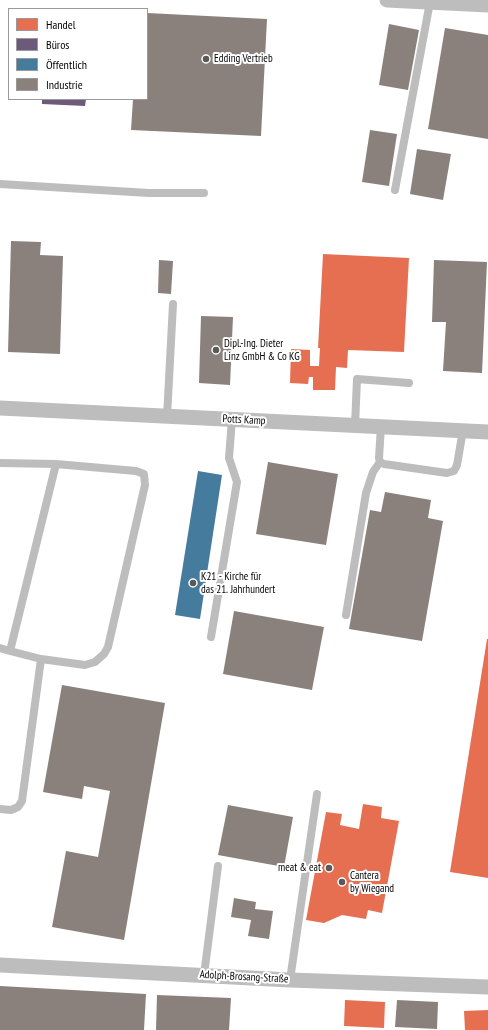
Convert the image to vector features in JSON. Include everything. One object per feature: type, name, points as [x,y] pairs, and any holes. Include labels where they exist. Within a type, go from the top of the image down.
[{"type":"street","points":[[387,0],[434,1],[488,5]]},
{"type":"street","name":"Potts Kamp","points":[[0,408],[488,432]]},
{"type":"street","name":"Adolph-Brosang-Straße","points":[[0,965],[290,980],[488,987]]},
{"type":"lane","points":[[395,190],[434,1]]},
{"type":"lane","points":[[0,184],[149,193],[204,194]]},
{"type":"lane","points":[[167,417],[173,304]]},
{"type":"lane","points":[[355,426],[357,379],[409,383]]},
{"type":"lane","points":[[211,637],[237,482],[229,458],[232,419]]},
{"type":"lane","points":[[346,615],[366,494],[373,472],[380,462],[381,426]]},
{"type":"lane","points":[[380,462],[384,464],[446,474],[454,471],[457,465],[463,430]]},
{"type":"lane","points":[[0,463],[56,464],[136,470],[144,474],[145,485],[108,647],[104,654],[95,662],[84,664],[41,659],[0,648]]},
{"type":"lane","points":[[10,651],[56,464]]},
{"type":"lane","points":[[0,809],[11,810],[18,807],[22,801],[41,659]]},
{"type":"lane","points":[[290,980],[317,794]]},
{"type":"lane","points":[[204,975],[218,866]]},
{"type":"building: Handel","points":[[323,254],[409,258],[404,352],[348,350],[347,368],[336,367],[335,390],[313,390],[313,377],[309,377],[308,384],[290,383],[291,349],[310,350],[310,366],[319,366],[320,348],[318,348]]},
{"type":"building: Handel","points":[[488,639],[488,878],[450,872]]},
{"type":"building: Handel","points":[[363,804],[382,807],[381,818],[399,821],[382,913],[368,910],[366,919],[342,915],[324,923],[306,920],[326,812],[342,814],[340,825],[359,829]]},
{"type":"building: Handel","points":[[345,1000],[385,1002],[384,1028],[344,1026]]},
{"type":"building: Handel","points":[[488,1010],[488,1030],[465,1030],[464,1011]]},
{"type":"building: Büros","points":[[42,100],[86,100],[85,106],[42,104]]},
{"type":"building: Öffentlich","points":[[198,471],[222,475],[200,619],[175,615]]},
{"type":"building: Industrie","name":"Edding Vertrieb","points":[[148,13],[267,19],[261,136],[131,130],[133,100],[148,100]]},
{"type":"building: Industrie","points":[[389,24],[419,30],[408,90],[379,85]]},
{"type":"building: Industrie","points":[[445,28],[488,35],[488,139],[428,129]]},
{"type":"building: Industrie","points":[[370,130],[397,134],[389,186],[362,182]]},
{"type":"building: Industrie","points":[[417,149],[451,154],[443,200],[410,194]]},
{"type":"building: Industrie","points":[[11,241],[41,242],[40,255],[63,256],[60,354],[8,352]]},
{"type":"building: Industrie","points":[[159,260],[173,261],[171,294],[158,293]]},
{"type":"building: Industrie","points":[[434,260],[487,262],[482,373],[443,371],[446,322],[432,322]]},
{"type":"building: Industrie","name":"Dipl.-Ing. Dieter Linz GmbH & Co KG","points":[[201,316],[233,317],[230,385],[199,383]]},
{"type":"building: Industrie","points":[[268,462],[338,474],[326,545],[256,534]]},
{"type":"building: Industrie","points":[[385,492],[431,500],[428,518],[443,521],[422,641],[349,629],[370,510],[381,512]]},
{"type":"building: Industrie","points":[[234,611],[324,627],[312,690],[223,674]]},
{"type":"building: Industrie","points":[[62,685],[165,703],[124,940],[52,927],[66,851],[98,857],[110,791],[84,786],[82,799],[43,792]]},
{"type":"building: Industrie","points":[[228,805],[293,817],[284,867],[218,855]]},
{"type":"building: Industrie","points":[[234,898],[256,902],[255,909],[273,911],[269,939],[248,936],[251,920],[231,917]]},
{"type":"building: Industrie","points":[[0,986],[146,994],[144,1030],[0,1030]]},
{"type":"building: Industrie","points":[[157,995],[231,998],[229,1030],[156,1030]]},
{"type":"building: Industrie","points":[[397,1000],[438,1002],[437,1029],[395,1027]]},
{"type":"place","name":"Edding Vertrieb","points":[[206,59]]},
{"type":"place","name":"Dipl.-Ing. Dieter Linz GmbH & Co KG","points":[[216,350]]},
{"type":"place","name":"K21 - Kirche für das 21. Jahrhundert","points":[[193,583]]},
{"type":"place","name":"meat & eat","points":[[329,868]]},
{"type":"place","name":"Cantera by Wiegand","points":[[342,882]]}]
